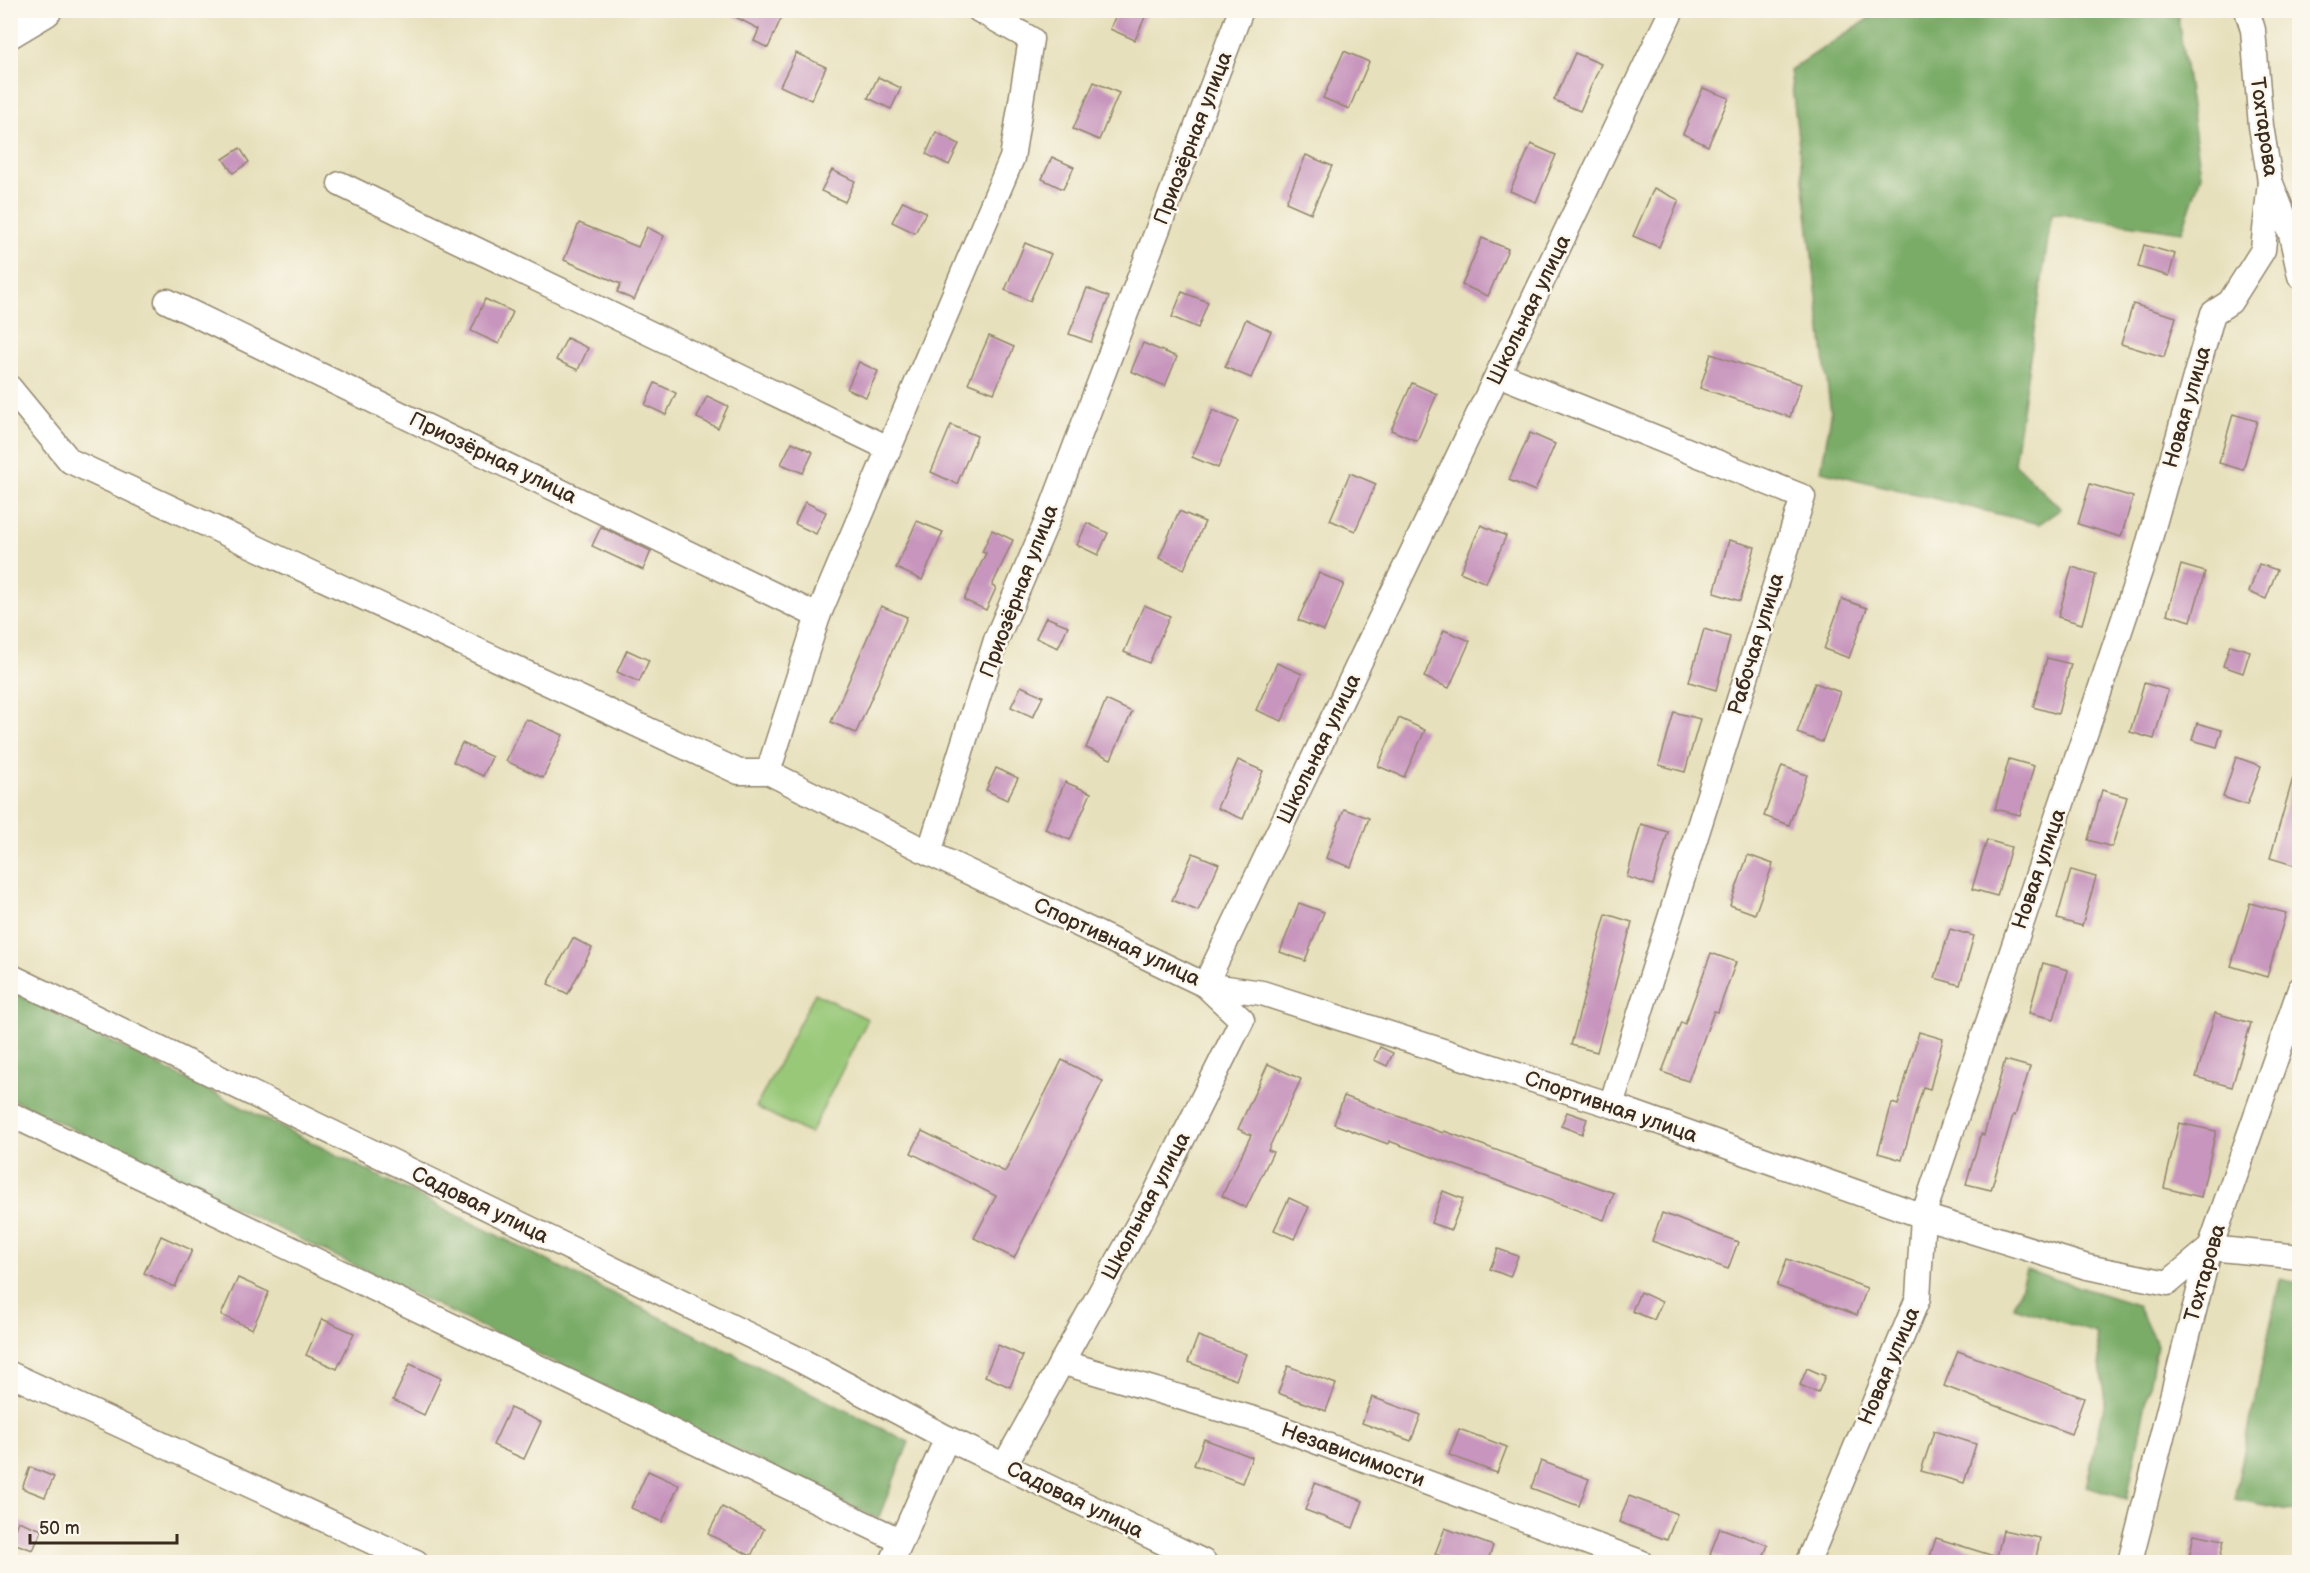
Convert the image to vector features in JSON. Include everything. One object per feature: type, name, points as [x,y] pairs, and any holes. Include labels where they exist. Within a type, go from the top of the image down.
[{"type":"main road","points":[[10,31],[45,10]]},
{"type":"street","points":[[768,772],[818,616],[1012,158],[1031,39],[979,10]]},
{"type":"street","name":"Приозёрная улица","points":[[929,853],[996,640],[1047,521],[1241,10]]},
{"type":"street","name":"Школьная улица","points":[[1004,1466],[1154,1196],[1242,1020],[1205,985],[1672,10]]},
{"type":"street","name":"Тохтарова","points":[[2247,10],[2253,30],[2261,126],[2270,181],[2291,234],[2300,276]]},
{"type":"street","name":"Новая улица","points":[[1808,1563],[1918,1298],[1923,1216],[2145,556],[2213,313],[2230,302],[2263,250],[2270,181]]},
{"type":"street","points":[[340,184],[888,448]]},
{"type":"street","name":"Приозёрная улица","points":[[167,301],[818,616]]},
{"type":"street","name":"Рабочая улица","points":[[1498,374],[1803,497],[1611,1105]]},
{"type":"street","points":[[10,388],[70,461],[739,772],[768,772],[929,853]]},
{"type":"street","name":"Спортивная улица","points":[[929,853],[1205,985],[1262,993],[1611,1105],[1923,1216],[2087,1267],[2168,1283],[2210,1248]]},
{"type":"street","name":"Садовая улица","points":[[10,976],[802,1361],[947,1438],[1204,1563]]},
{"type":"street","name":"Тохтарова","points":[[2130,1563],[2210,1248],[2300,989]]},
{"type":"street","points":[[10,1114],[896,1552],[947,1438]]},
{"type":"street","points":[[2210,1248],[2300,1257]]},
{"type":"street","name":"Независимости","points":[[1061,1362],[1267,1423],[1640,1563]]},
{"type":"street","points":[[10,1374],[416,1563]]},
{"type":"green space","points":[[1880,11],[2177,11],[2201,175],[2182,232],[2052,213],[2014,463],[2061,509],[2039,524],[1821,471],[1831,415],[1790,70]]},
{"type":"green space","points":[[10,991],[909,1442],[878,1519],[11,1099]]},
{"type":"green space","points":[[815,993],[868,1019],[810,1134],[756,1107]]},
{"type":"green space","points":[[2026,1270],[2137,1305],[2157,1345],[2127,1499],[2086,1487],[2105,1402],[2096,1333],[2014,1307]]},
{"type":"green space","points":[[2280,1279],[2299,1283],[2299,1512],[2234,1499]]},
{"type":"building","points":[[722,10],[769,10],[782,16],[768,48],[754,41],[759,29]]},
{"type":"building","points":[[1118,10],[1148,10],[1135,40],[1110,29]]},
{"type":"building","points":[[1344,51],[1369,62],[1349,109],[1323,98]]},
{"type":"building","points":[[796,53],[826,67],[811,100],[780,86]]},
{"type":"building","points":[[1575,53],[1601,64],[1580,111],[1554,100]]},
{"type":"building","points":[[878,77],[901,88],[891,109],[868,98]]},
{"type":"building","points":[[1094,82],[1119,93],[1099,140],[1073,129]]},
{"type":"building","points":[[1703,88],[1729,98],[1708,146],[1683,134]]},
{"type":"building","points":[[936,132],[959,144],[949,165],[926,154]]},
{"type":"building","points":[[1531,144],[1556,155],[1536,202],[1510,191]]},
{"type":"building","points":[[240,148],[249,162],[233,173],[223,159]]},
{"type":"building","points":[[1306,155],[1332,166],[1311,213],[1286,202]]},
{"type":"building","points":[[1052,157],[1074,167],[1063,189],[1042,179]]},
{"type":"building","points":[[832,170],[855,181],[845,202],[821,191]]},
{"type":"building","points":[[1654,188],[1679,200],[1659,247],[1633,236]]},
{"type":"building","points":[[903,201],[926,212],[915,233],[892,222]]},
{"type":"building","points":[[579,223],[638,247],[647,227],[664,236],[634,300],[617,292],[621,284],[564,260]]},
{"type":"building","points":[[1482,238],[1508,249],[1488,296],[1462,285]]},
{"type":"building","points":[[1025,243],[1051,254],[1030,301],[1005,290]]},
{"type":"building","points":[[2144,245],[2175,254],[2169,276],[2138,267]]},
{"type":"building","points":[[1087,288],[1109,297],[1091,342],[1069,334]]},
{"type":"building","points":[[1182,292],[1208,302],[1198,328],[1172,317]]},
{"type":"building","points":[[485,299],[513,312],[499,344],[471,331]]},
{"type":"building","points":[[2133,304],[2176,317],[2164,357],[2121,344]]},
{"type":"building","points":[[1246,319],[1271,331],[1251,378],[1225,367]]},
{"type":"building","points":[[989,336],[1014,347],[994,393],[968,383]]},
{"type":"building","points":[[567,338],[588,348],[578,370],[556,360]]},
{"type":"building","points":[[1143,343],[1177,357],[1165,386],[1131,371]]},
{"type":"building","points":[[1711,354],[1801,384],[1790,417],[1700,388]]},
{"type":"building","points":[[859,362],[878,371],[866,397],[847,389]]},
{"type":"building","points":[[655,383],[676,393],[666,415],[645,405]]},
{"type":"building","points":[[1412,383],[1437,394],[1417,441],[1391,430]]},
{"type":"building","points":[[707,396],[728,406],[718,428],[697,418]]},
{"type":"building","points":[[1213,410],[1238,421],[1218,468],[1192,457]]},
{"type":"building","points":[[2233,414],[2257,421],[2243,470],[2219,463]]},
{"type":"building","points":[[951,425],[977,436],[957,484],[931,472]]},
{"type":"building","points":[[1530,433],[1555,444],[1535,491],[1509,480]]},
{"type":"building","points":[[792,442],[813,452],[803,473],[781,464]]},
{"type":"building","points":[[1350,473],[1376,484],[1355,531],[1330,520]]},
{"type":"building","points":[[2090,484],[2133,497],[2121,537],[2078,524]]},
{"type":"building","points":[[805,502],[826,512],[816,534],[795,524]]},
{"type":"building","points":[[1179,511],[1205,522],[1184,569],[1159,558]]},
{"type":"building","points":[[917,521],[943,532],[922,580],[896,568]]},
{"type":"building","points":[[1087,523],[1108,533],[1098,555],[1077,545]]},
{"type":"building","points":[[1481,525],[1506,536],[1486,583],[1460,572]]},
{"type":"building","points":[[601,527],[651,551],[643,570],[592,546]]},
{"type":"building","points":[[992,530],[1013,540],[992,586],[996,588],[986,610],[964,600],[986,553],[982,552]]},
{"type":"building","points":[[1729,540],[1755,547],[1740,601],[1714,593]]},
{"type":"building","points":[[2259,564],[2277,570],[2266,599],[2249,592]]},
{"type":"building","points":[[2181,565],[2205,572],[2191,621],[2167,614]]},
{"type":"building","points":[[2072,567],[2096,574],[2082,624],[2058,617]]},
{"type":"building","points":[[1319,573],[1344,584],[1324,631],[1298,620]]},
{"type":"building","points":[[1842,599],[1867,608],[1849,658],[1824,649]]},
{"type":"building","points":[[1144,605],[1170,616],[1149,663],[1124,652]]},
{"type":"building","points":[[881,606],[907,617],[856,733],[831,722]]},
{"type":"building","points":[[1046,617],[1068,626],[1058,648],[1036,638]]},
{"type":"building","points":[[1704,629],[1730,637],[1716,690],[1689,682]]},
{"type":"building","points":[[1444,630],[1470,641],[1449,688],[1424,677]]},
{"type":"building","points":[[2230,645],[2250,651],[2243,673],[2223,666]]},
{"type":"building","points":[[627,650],[649,660],[639,682],[617,672]]},
{"type":"building","points":[[2047,658],[2071,664],[2058,714],[2033,707]]},
{"type":"building","points":[[1277,663],[1302,674],[1282,721],[1256,710]]},
{"type":"building","points":[[1815,683],[1840,692],[1822,742],[1797,733]]},
{"type":"building","points":[[2144,683],[2168,690],[2154,739],[2130,732]]},
{"type":"building","points":[[1021,686],[1043,696],[1033,717],[1011,707]]},
{"type":"building","points":[[1106,700],[1132,712],[1111,759],[1086,748]]},
{"type":"building","points":[[1674,712],[1700,719],[1685,772],[1659,765]]},
{"type":"building","points":[[1399,718],[1425,730],[1404,777],[1378,766]]},
{"type":"building","points":[[526,719],[563,735],[543,778],[506,761]]},
{"type":"building","points":[[2197,723],[2222,730],[2217,747],[2192,740]]},
{"type":"building","points":[[462,743],[492,757],[483,776],[453,762]]},
{"type":"building","points":[[2236,757],[2261,766],[2247,805],[2223,797]]},
{"type":"building","points":[[2009,759],[2034,766],[2020,815],[1995,809]]},
{"type":"building","points":[[1238,760],[1263,771],[1243,819],[1217,808]]},
{"type":"building","points":[[1782,766],[1807,775],[1789,825],[1764,816]]},
{"type":"building","points":[[996,768],[1018,778],[1007,800],[986,790]]},
{"type":"building","points":[[2295,771],[2300,772],[2300,867],[2270,858]]},
{"type":"building","points":[[1065,782],[1091,793],[1070,840],[1045,829]]},
{"type":"building","points":[[2102,790],[2127,797],[2112,847],[2088,840]]},
{"type":"building","points":[[1344,809],[1369,818],[1351,867],[1326,858]]},
{"type":"building","points":[[1641,824],[1668,832],[1653,885],[1627,877]]},
{"type":"building","points":[[1987,840],[2011,847],[1997,896],[1972,889]]},
{"type":"building","points":[[1193,853],[1219,864],[1198,911],[1172,900]]},
{"type":"building","points":[[1748,855],[1773,864],[1755,914],[1730,905]]},
{"type":"building","points":[[2071,870],[2096,877],[2082,926],[2057,919]]},
{"type":"building","points":[[1299,903],[1324,912],[1305,961],[1280,952]]},
{"type":"building","points":[[2250,903],[2286,913],[2267,977],[2231,966]]},
{"type":"building","points":[[1606,914],[1632,922],[1597,1052],[1571,1045]]},
{"type":"building","points":[[1950,929],[1974,936],[1960,985],[1935,978]]},
{"type":"building","points":[[573,938],[592,948],[568,994],[548,984]]},
{"type":"building","points":[[1711,953],[1736,962],[1718,1012],[1714,1011],[1688,1081],[1662,1072],[1681,1022],[1685,1024]]},
{"type":"building","points":[[2043,963],[2068,970],[2054,1019],[2029,1013]]},
{"type":"building","points":[[2215,1013],[2251,1023],[2232,1087],[2196,1077]]},
{"type":"building","points":[[1919,1032],[1943,1039],[1930,1089],[1923,1087],[1902,1160],[1878,1153],[1892,1103],[1898,1105]]},
{"type":"building","points":[[1380,1047],[1393,1053],[1387,1066],[1374,1060]]},
{"type":"building","points":[[1062,1060],[1103,1081],[1014,1258],[974,1238],[996,1196],[911,1153],[922,1131],[1005,1172]]},
{"type":"building","points":[[2005,1060],[2030,1067],[1991,1190],[1966,1184],[1981,1134],[1984,1135]]},
{"type":"building","points":[[1268,1064],[1301,1079],[1268,1150],[1273,1152],[1246,1208],[1222,1196],[1251,1135],[1238,1129]]},
{"type":"building","points":[[1344,1096],[1614,1193],[1604,1220],[1389,1141],[1388,1144],[1334,1124]]},
{"type":"building","points":[[1567,1112],[1587,1119],[1582,1134],[1561,1126]]},
{"type":"building","points":[[2179,1123],[2216,1131],[2201,1197],[2164,1188]]},
{"type":"building","points":[[1443,1191],[1463,1199],[1451,1230],[1431,1223]]},
{"type":"building","points":[[1289,1198],[1309,1207],[1294,1239],[1274,1230]]},
{"type":"building","points":[[1662,1213],[1738,1242],[1728,1269],[1652,1241]]},
{"type":"building","points":[[161,1236],[192,1250],[175,1287],[144,1273]]},
{"type":"building","points":[[1498,1249],[1518,1256],[1510,1277],[1490,1269]]},
{"type":"building","points":[[1787,1259],[1867,1288],[1857,1315],[1777,1286]]},
{"type":"building","points":[[238,1278],[269,1292],[252,1329],[221,1315]]},
{"type":"building","points":[[1640,1292],[1662,1302],[1654,1320],[1632,1311]]},
{"type":"building","points":[[322,1319],[354,1333],[337,1369],[306,1355]]},
{"type":"building","points":[[1198,1336],[1246,1354],[1236,1380],[1188,1362]]},
{"type":"building","points":[[998,1345],[1023,1356],[1010,1387],[985,1376]]},
{"type":"building","points":[[1958,1351],[2084,1398],[2071,1434],[1944,1386]]},
{"type":"building","points":[[410,1364],[441,1378],[424,1415],[393,1400]]},
{"type":"building","points":[[1288,1366],[1336,1384],[1326,1411],[1278,1393]]},
{"type":"building","points":[[1807,1368],[1825,1376],[1818,1393],[1800,1385]]},
{"type":"building","points":[[1372,1397],[1421,1415],[1411,1441],[1362,1423]]},
{"type":"building","points":[[510,1408],[541,1422],[524,1459],[493,1445]]},
{"type":"building","points":[[1459,1429],[1507,1447],[1497,1473],[1449,1455]]},
{"type":"building","points":[[1934,1431],[1976,1444],[1964,1483],[1921,1471]]},
{"type":"building","points":[[1204,1439],[1252,1457],[1242,1483],[1194,1465]]},
{"type":"building","points":[[1541,1461],[1589,1479],[1579,1506],[1531,1488]]},
{"type":"building","points":[[30,1467],[54,1477],[45,1497],[22,1488]]},
{"type":"building","points":[[648,1471],[679,1485],[662,1522],[631,1508]]},
{"type":"building","points":[[1315,1483],[1363,1501],[1353,1528],[1305,1510]]},
{"type":"building","points":[[1629,1496],[1677,1514],[1667,1540],[1619,1522]]},
{"type":"building","points":[[722,1507],[764,1529],[751,1556],[708,1534]]},
{"type":"building","points":[[18,1521],[42,1530],[33,1550],[10,1542]]},
{"type":"building","points":[[1445,1528],[1493,1546],[1487,1563],[1457,1563],[1435,1554]]},
{"type":"building","points":[[1720,1528],[1768,1545],[1761,1563],[1733,1563],[1710,1554]]},
{"type":"building","points":[[2003,1530],[2040,1538],[2035,1563],[1928,1563],[1936,1538],[1997,1557]]},
{"type":"building","points":[[2194,1534],[2224,1540],[2219,1563],[2188,1563]]}]
